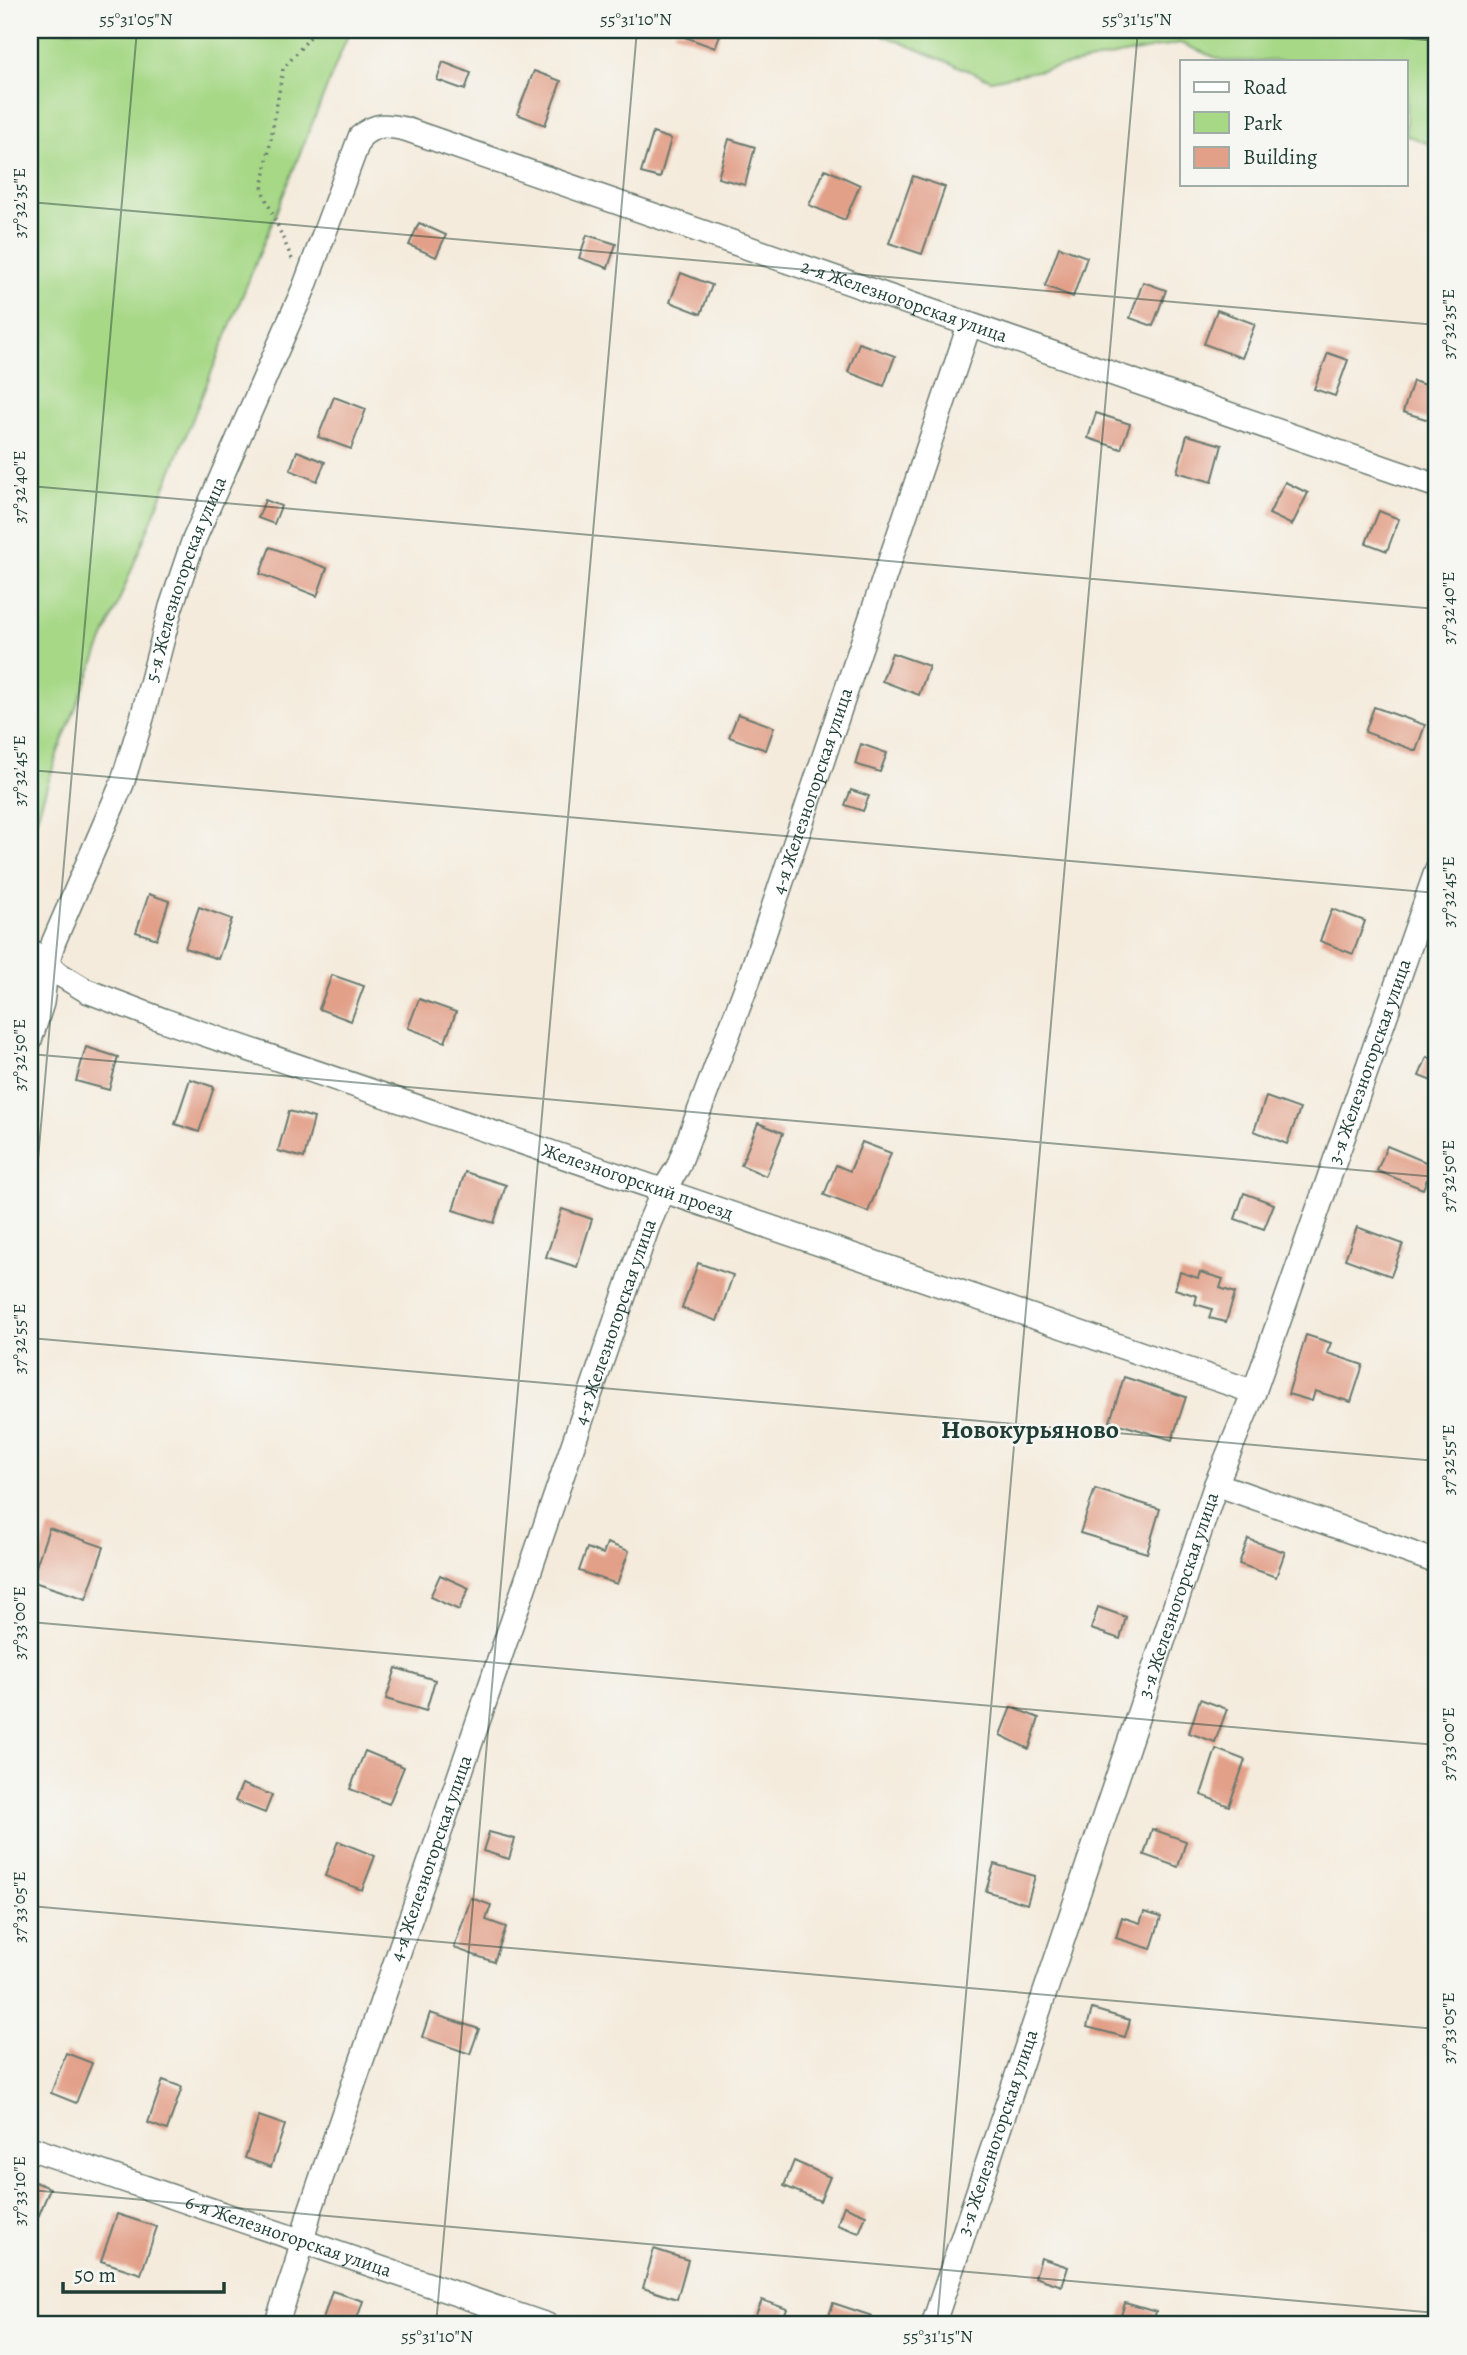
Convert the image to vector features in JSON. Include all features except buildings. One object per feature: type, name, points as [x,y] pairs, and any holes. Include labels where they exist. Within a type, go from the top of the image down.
[{"type":"street","name":"2-я Железногорская улица","points":[[370,128],[380,124],[418,133],[1437,486]]},
{"type":"street","name":"5-я Железногорская улица","points":[[30,1040],[42,1003],[38,957],[54,941],[122,784],[170,607],[193,542],[304,288],[360,137],[370,128]]},
{"type":"street","name":"4-я Железногорская улица","points":[[276,2325],[296,2266],[300,2242],[648,1226],[663,1191],[678,1167],[748,982],[969,326]]},
{"type":"street","name":"3-я Железногорская улица","points":[[933,2325],[1216,1484],[1254,1392],[1437,869]]},
{"type":"street","name":"Железногорский проезд","points":[[38,957],[59,974],[87,990],[163,1020],[1254,1392]]},
{"type":"street","points":[[1216,1484],[1437,1562]]},
{"type":"street","name":"6-я Железногорская улица","points":[[30,2148],[547,2325]]},
{"type":"path","points":[[304,288],[262,190],[282,69],[316,30]]},
{"type":"green space","points":[[30,30],[350,30],[59,749],[30,839]]},
{"type":"green space","points":[[871,30],[1437,30],[1437,147],[1408,136],[1408,60],[1222,60],[1180,43],[991,80]]},
{"type":"district","name":"Новокурьяново","points":[[1030,1429]]}]
